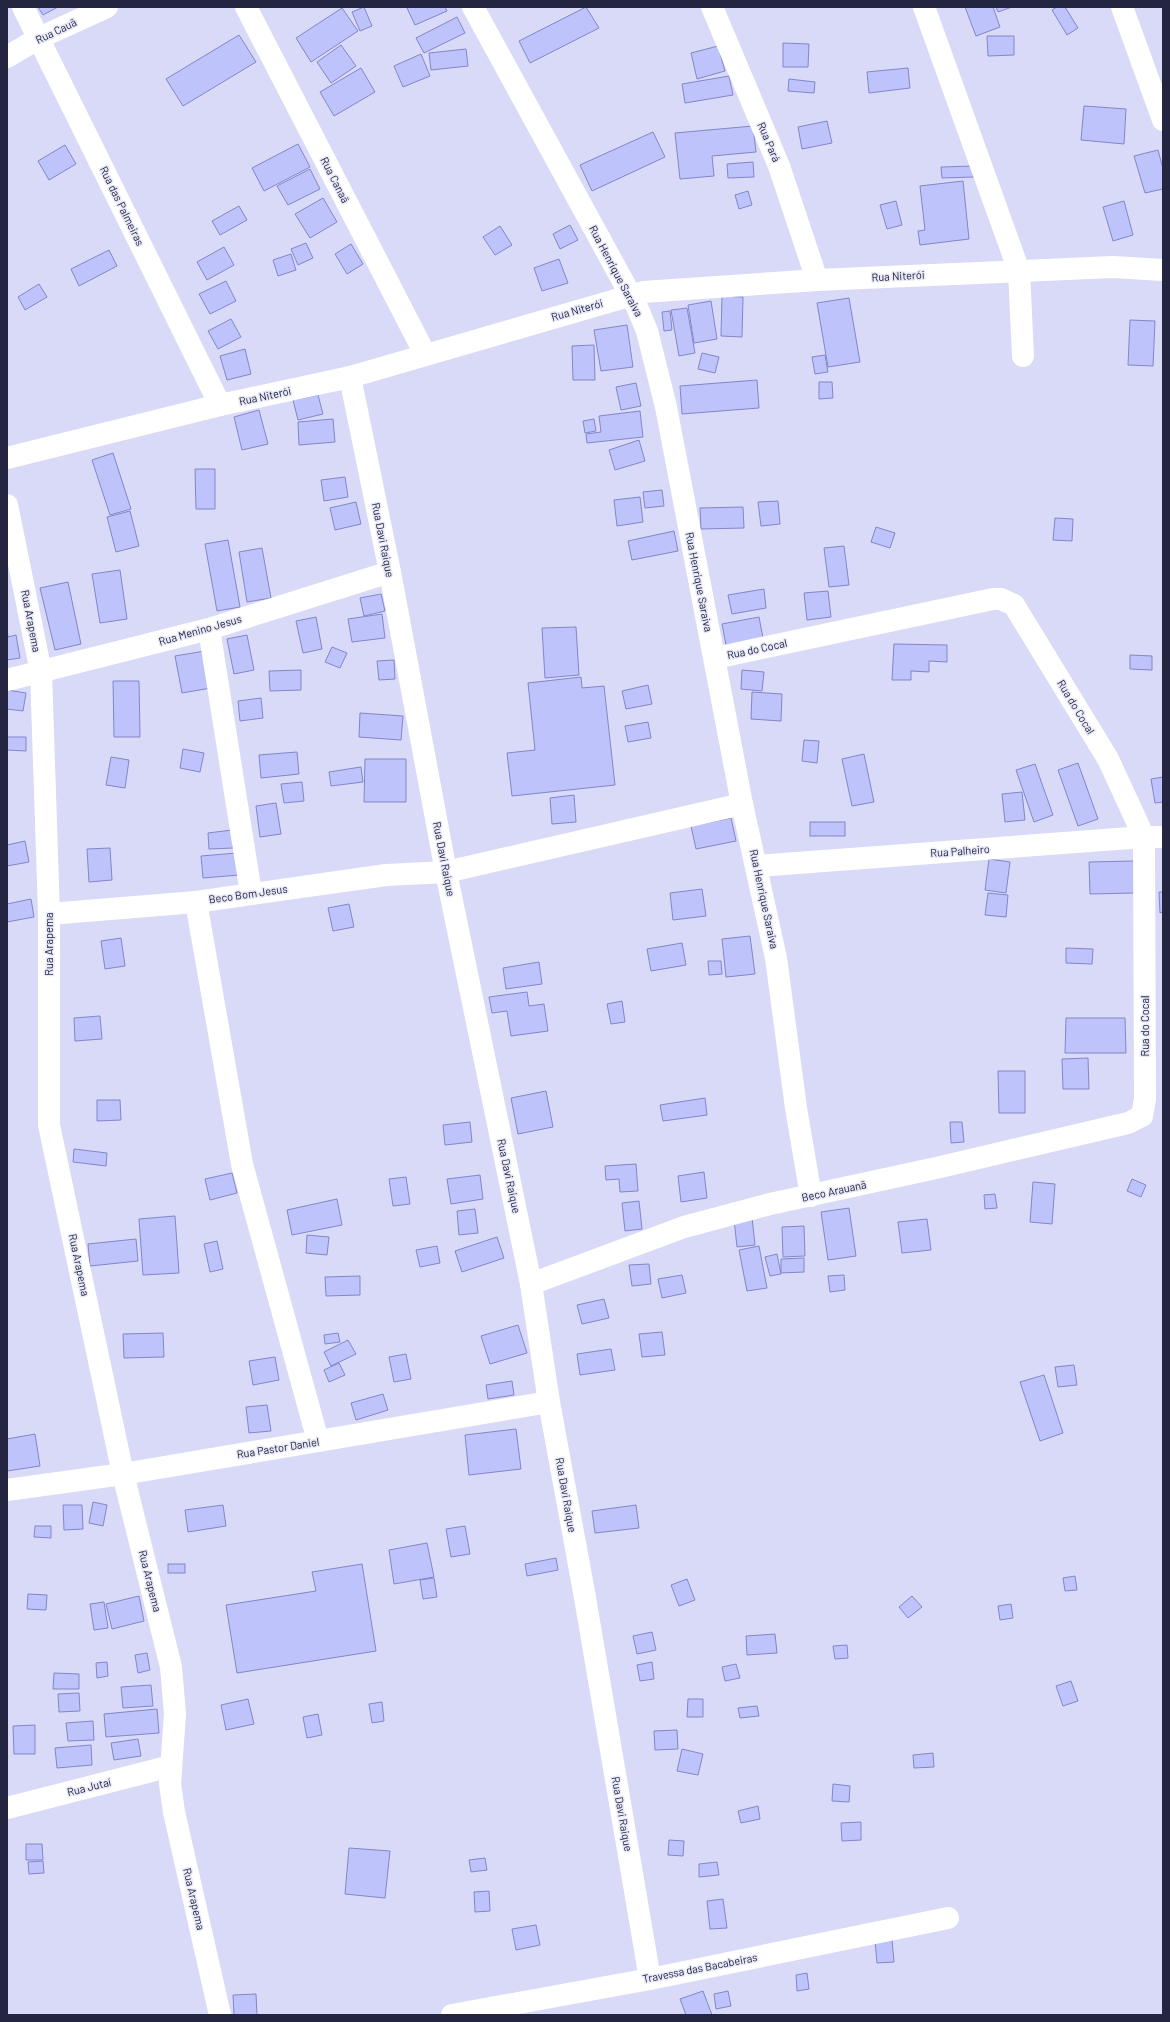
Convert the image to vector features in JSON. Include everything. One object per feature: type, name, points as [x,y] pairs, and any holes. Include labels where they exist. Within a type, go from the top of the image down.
[{"type":"street","name":"Rua das Palmeiras","points":[[23,7],[220,405]]},
{"type":"street","name":"Rua Cauã","points":[[7,57],[39,38],[107,7]]},
{"type":"street","name":"Rua Canaã","points":[[246,7],[425,354]]},
{"type":"street","name":"Rua Henrique Saraiva","points":[[473,7],[630,294],[647,331],[666,407],[742,804],[757,866],[776,958],[796,1108],[811,1196]]},
{"type":"street","name":"Rua Pará","points":[[712,7],[779,166],[817,280]]},
{"type":"street","points":[[924,7],[1019,271],[1023,356]]},
{"type":"street","points":[[1122,7],[1163,120]]},
{"type":"street","name":"Rua Niterói","points":[[7,458],[220,405],[350,377],[630,294],[817,280],[1113,267],[1163,270]]},
{"type":"street","name":"Rua Davi Raique","points":[[350,377],[390,572],[446,872],[531,1284],[549,1402],[584,1592],[650,1979]]},
{"type":"street","name":"Rua Arapema","points":[[7,505],[41,672],[49,914],[49,1125],[123,1474],[171,1667],[175,1714],[170,1784],[174,1812],[220,2015]]},
{"type":"street","name":"Rua Menino Jesus","points":[[7,680],[209,629],[390,572]]},
{"type":"street","name":"Rua do Cocal","points":[[715,658],[993,599],[1001,599],[1014,605],[1154,837],[1145,1099],[1142,1116]]},
{"type":"street","points":[[209,629],[251,893]]},
{"type":"street","name":"Beco Bom Jesus","points":[[49,914],[196,902],[386,875],[446,872],[742,804]]},
{"type":"street","name":"Rua Palheiro","points":[[757,866],[1154,837]]},
{"type":"street","points":[[196,902],[242,1164],[318,1441]]},
{"type":"street","name":"Beco Arauanã","points":[[531,1284],[684,1227],[770,1204],[811,1196],[1128,1123],[1142,1116]]},
{"type":"street","name":"Rua Pastor Daniel","points":[[7,1490],[123,1474],[549,1402]]},
{"type":"street","name":"Rua Jutaí","points":[[7,1808],[171,1766]]},
{"type":"street","name":"Travessa das Bacabeiras","points":[[452,2015],[650,1979],[948,1918]]},
{"type":"building","points":[[38,7],[58,7],[43,15]]},
{"type":"building","points":[[364,7],[372,26],[360,31],[352,12]]},
{"type":"building","points":[[445,7],[447,11],[415,25],[407,8]]},
{"type":"building","points":[[586,7],[599,28],[530,63],[519,41]]},
{"type":"building","points":[[965,7],[993,7],[1000,27],[976,36]]},
{"type":"building","points":[[996,7],[1012,7],[998,12]]},
{"type":"building","points":[[1057,7],[1065,7],[1078,28],[1067,35],[1052,10]]},
{"type":"building","points":[[342,8],[358,31],[311,62],[296,38]]},
{"type":"building","points":[[457,17],[465,33],[424,53],[416,38]]},
{"type":"building","points":[[239,35],[256,62],[183,106],[166,79]]},
{"type":"building","points":[[987,36],[1014,36],[1014,55],[988,56]]},
{"type":"building","points":[[783,43],[809,44],[808,67],[783,67]]},
{"type":"building","points":[[341,45],[356,66],[331,83],[317,62]]},
{"type":"building","points":[[718,46],[725,71],[697,79],[691,53]]},
{"type":"building","points":[[466,49],[468,66],[431,70],[429,53]]},
{"type":"building","points":[[421,54],[430,76],[403,87],[394,66]]},
{"type":"building","points":[[361,68],[375,92],[334,116],[320,92]]},
{"type":"building","points":[[908,68],[910,88],[869,93],[867,72]]},
{"type":"building","points":[[729,76],[733,95],[685,103],[682,84]]},
{"type":"building","points":[[789,79],[815,82],[814,93],[788,91]]},
{"type":"building","points":[[1084,106],[1126,109],[1124,144],[1081,140]]},
{"type":"building","points":[[827,121],[832,143],[802,149],[798,127]]},
{"type":"building","points":[[753,126],[756,152],[712,156],[714,176],[680,179],[675,133]]},
{"type":"building","points":[[653,132],[665,157],[592,191],[580,165]]},
{"type":"building","points":[[298,144],[310,167],[264,191],[252,168]]},
{"type":"building","points":[[65,145],[76,164],[49,180],[38,161]]},
{"type":"building","points":[[1158,150],[1163,169],[1163,189],[1145,193],[1134,156]]},
{"type":"building","points":[[753,162],[754,177],[728,178],[727,164]]},
{"type":"building","points":[[974,166],[974,177],[942,178],[941,167]]},
{"type":"building","points":[[310,169],[320,189],[288,205],[277,186]]},
{"type":"building","points":[[963,181],[969,239],[920,245],[918,231],[925,230],[920,186]]},
{"type":"building","points":[[748,191],[752,205],[739,209],[735,195]]},
{"type":"building","points":[[323,198],[337,222],[310,238],[295,214]]},
{"type":"building","points":[[896,201],[902,225],[887,229],[880,205]]},
{"type":"building","points":[[1124,201],[1133,235],[1113,241],[1103,207]]},
{"type":"building","points":[[239,206],[247,220],[220,235],[212,221]]},
{"type":"building","points":[[570,225],[578,240],[560,249],[553,234]]},
{"type":"building","points":[[500,226],[512,245],[495,255],[483,237]]},
{"type":"building","points":[[306,243],[313,258],[298,265],[291,249]]},
{"type":"building","points":[[351,244],[363,264],[347,274],[335,254]]},
{"type":"building","points":[[224,247],[234,265],[207,280],[197,262]]},
{"type":"building","points":[[109,250],[117,266],[79,286],[71,269]]},
{"type":"building","points":[[291,254],[296,270],[278,276],[273,260]]},
{"type":"building","points":[[559,259],[568,283],[542,291],[534,268]]},
{"type":"building","points":[[226,281],[236,301],[210,314],[199,294]]},
{"type":"building","points":[[39,284],[47,297],[25,310],[18,297]]},
{"type":"building","points":[[722,296],[743,297],[742,337],[721,336]]},
{"type":"building","points":[[849,298],[860,362],[828,367],[817,303]]},
{"type":"building","points":[[711,301],[717,339],[694,343],[688,305]]},
{"type":"building","points":[[687,308],[695,353],[679,356],[671,310]]},
{"type":"building","points":[[670,311],[672,330],[664,331],[662,312]]},
{"type":"building","points":[[231,319],[241,337],[218,349],[208,331]]},
{"type":"building","points":[[1130,320],[1155,321],[1153,366],[1128,365]]},
{"type":"building","points":[[627,325],[633,367],[601,371],[594,330]]},
{"type":"building","points":[[594,345],[595,380],[573,380],[572,346]]},
{"type":"building","points":[[245,349],[251,374],[227,380],[220,356]]},
{"type":"building","points":[[702,353],[719,357],[715,373],[698,369]]},
{"type":"building","points":[[825,355],[828,372],[815,374],[812,357]]},
{"type":"building","points":[[757,380],[759,408],[682,414],[680,386]]},
{"type":"building","points":[[819,382],[832,382],[833,398],[819,399]]},
{"type":"building","points":[[636,383],[641,406],[621,410],[616,387]]},
{"type":"building","points":[[318,395],[323,414],[298,420],[293,400]]},
{"type":"building","points":[[259,410],[268,444],[242,450],[234,417]]},
{"type":"building","points":[[640,411],[643,437],[587,443],[586,434],[601,432],[599,416]]},
{"type":"building","points":[[333,419],[335,442],[299,445],[298,422]]},
{"type":"building","points":[[594,419],[596,431],[585,433],[583,421]]},
{"type":"building","points":[[639,440],[645,461],[615,470],[609,450]]},
{"type":"building","points":[[113,453],[131,509],[110,515],[92,460]]},
{"type":"building","points":[[195,469],[215,469],[215,509],[196,509]]},
{"type":"building","points":[[345,477],[348,497],[324,501],[321,480]]},
{"type":"building","points":[[662,490],[664,506],[645,508],[643,492]]},
{"type":"building","points":[[640,497],[643,522],[617,526],[614,500]]},
{"type":"building","points":[[778,501],[780,524],[761,526],[758,502]]},
{"type":"building","points":[[356,502],[361,524],[335,530],[330,508]]},
{"type":"building","points":[[743,507],[744,528],[701,529],[700,508]]},
{"type":"building","points":[[130,511],[139,546],[116,552],[107,517]]},
{"type":"building","points":[[1055,518],[1073,519],[1072,541],[1053,540]]},
{"type":"building","points":[[876,527],[895,533],[890,548],[871,542]]},
{"type":"building","points":[[674,531],[678,551],[632,560],[628,541]]},
{"type":"building","points":[[228,540],[240,607],[217,611],[205,544]]},
{"type":"building","points":[[844,546],[849,585],[829,587],[824,548]]},
{"type":"building","points":[[262,548],[271,598],[247,602],[239,552]]},
{"type":"building","points":[[120,570],[127,619],[100,623],[92,574]]},
{"type":"building","points":[[68,582],[81,644],[55,650],[40,588]]},
{"type":"building","points":[[764,589],[766,608],[732,614],[728,595]]},
{"type":"building","points":[[828,591],[831,617],[807,620],[804,593]]},
{"type":"building","points":[[381,594],[385,611],[364,616],[360,598]]},
{"type":"building","points":[[382,614],[385,638],[352,642],[348,619]]},
{"type":"building","points":[[316,617],[322,649],[303,653],[296,621]]},
{"type":"building","points":[[759,617],[763,638],[726,645],[722,624]]},
{"type":"building","points":[[576,627],[579,675],[545,678],[542,628]]},
{"type":"building","points":[[7,628],[8,637],[16,635],[20,658],[7,660]]},
{"type":"building","points":[[247,635],[254,670],[234,674],[227,639]]},
{"type":"building","points":[[894,644],[947,645],[947,662],[929,661],[929,672],[911,671],[911,680],[892,680]]},
{"type":"building","points":[[332,647],[347,653],[340,668],[325,662]]},
{"type":"building","points":[[205,651],[211,688],[182,693],[175,656]]},
{"type":"building","points":[[1130,655],[1152,656],[1152,670],[1130,669]]},
{"type":"building","points":[[394,660],[395,679],[379,680],[377,661]]},
{"type":"building","points":[[301,670],[301,690],[270,691],[269,671]]},
{"type":"building","points":[[742,670],[764,672],[762,691],[741,689]]},
{"type":"building","points":[[581,677],[582,688],[604,686],[615,785],[512,796],[507,753],[535,750],[528,683]]},
{"type":"building","points":[[113,681],[139,681],[140,737],[114,737]]},
{"type":"building","points":[[648,685],[652,704],[626,709],[622,691]]},
{"type":"building","points":[[7,690],[26,693],[23,711],[7,709]]},
{"type":"building","points":[[752,692],[782,694],[781,721],[751,719]]},
{"type":"building","points":[[261,698],[263,718],[240,721],[238,701]]},
{"type":"building","points":[[360,713],[403,716],[401,740],[359,737]]},
{"type":"building","points":[[648,722],[651,738],[628,742],[625,726]]},
{"type":"building","points":[[7,737],[26,737],[26,751],[7,750]]},
{"type":"building","points":[[804,740],[819,741],[817,763],[802,761]]},
{"type":"building","points":[[183,749],[204,753],[200,772],[180,768]]},
{"type":"building","points":[[297,752],[299,774],[261,778],[259,755]]},
{"type":"building","points":[[864,754],[874,802],[852,806],[842,759]]},
{"type":"building","points":[[111,757],[129,760],[125,788],[106,785]]},
{"type":"building","points":[[365,759],[406,759],[406,802],[364,802]]},
{"type":"building","points":[[1078,763],[1098,819],[1078,826],[1058,770]]},
{"type":"building","points":[[1035,764],[1053,815],[1034,822],[1016,770]]},
{"type":"building","points":[[361,767],[363,782],[331,786],[329,772]]},
{"type":"building","points":[[1163,777],[1163,802],[1155,803],[1151,779]]},
{"type":"building","points":[[302,782],[304,801],[284,803],[281,784]]},
{"type":"building","points":[[1022,792],[1025,820],[1005,822],[1002,794]]},
{"type":"building","points":[[574,795],[576,822],[552,824],[550,798]]},
{"type":"building","points":[[276,803],[281,834],[260,837],[256,806]]},
{"type":"building","points":[[731,818],[736,841],[696,849],[691,826]]},
{"type":"building","points":[[810,822],[845,822],[845,836],[810,836]]},
{"type":"building","points":[[232,830],[233,848],[209,849],[208,833]]},
{"type":"building","points":[[25,841],[29,862],[7,866],[7,845]]},
{"type":"building","points":[[110,848],[112,880],[89,882],[87,849]]},
{"type":"building","points":[[237,853],[239,875],[203,878],[201,856]]},
{"type":"building","points":[[989,859],[1010,862],[1006,893],[985,890]]},
{"type":"building","points":[[1134,861],[1135,893],[1090,894],[1089,862]]},
{"type":"building","points":[[702,889],[706,916],[673,920],[670,893]]},
{"type":"building","points":[[1159,892],[1163,892],[1163,912],[1160,913]]},
{"type":"building","points":[[988,893],[1008,895],[1006,917],[985,915]]},
{"type":"building","points":[[31,899],[34,917],[7,922],[7,904]]},
{"type":"building","points":[[349,904],[354,927],[333,931],[328,908]]},
{"type":"building","points":[[750,936],[755,974],[726,977],[722,939]]},
{"type":"building","points":[[121,938],[125,966],[105,969],[101,941]]},
{"type":"building","points":[[682,943],[686,965],[651,971],[647,949]]},
{"type":"building","points":[[1066,948],[1093,949],[1092,964],[1066,963]]},
{"type":"building","points":[[708,961],[721,961],[722,974],[709,975]]},
{"type":"building","points":[[539,962],[542,984],[506,989],[503,968]]},
{"type":"building","points":[[527,992],[529,1006],[544,1004],[548,1031],[511,1036],[507,1011],[492,1013],[489,997]]},
{"type":"building","points":[[622,1001],[625,1022],[611,1024],[607,1004]]},
{"type":"building","points":[[100,1016],[102,1039],[75,1041],[74,1018]]},
{"type":"building","points":[[1066,1018],[1125,1018],[1126,1053],[1065,1053]]},
{"type":"building","points":[[1088,1058],[1089,1089],[1063,1089],[1062,1059]]},
{"type":"building","points":[[998,1071],[1025,1071],[1025,1113],[999,1113]]},
{"type":"building","points":[[546,1091],[553,1127],[518,1134],[511,1098]]},
{"type":"building","points":[[705,1098],[707,1115],[663,1121],[660,1105]]},
{"type":"building","points":[[97,1100],[120,1100],[121,1120],[97,1121]]},
{"type":"building","points":[[470,1122],[472,1142],[445,1145],[443,1125]]},
{"type":"building","points":[[950,1122],[962,1122],[964,1142],[951,1143]]},
{"type":"building","points":[[74,1149],[107,1153],[106,1166],[73,1162]]},
{"type":"building","points":[[636,1164],[638,1191],[620,1192],[619,1179],[606,1180],[605,1166]]},
{"type":"building","points":[[704,1172],[707,1198],[681,1202],[678,1176]]},
{"type":"building","points":[[232,1173],[237,1193],[210,1200],[205,1179]]},
{"type":"building","points":[[480,1175],[483,1199],[451,1204],[447,1179]]},
{"type":"building","points":[[406,1177],[410,1204],[393,1206],[389,1179]]},
{"type":"building","points":[[1132,1179],[1146,1185],[1141,1197],[1127,1191]]},
{"type":"building","points":[[1033,1182],[1055,1184],[1052,1224],[1030,1222]]},
{"type":"building","points":[[995,1194],[997,1208],[985,1209],[984,1195]]},
{"type":"building","points":[[337,1199],[342,1225],[292,1235],[287,1210]]},
{"type":"building","points":[[639,1201],[642,1229],[625,1231],[622,1203]]},
{"type":"building","points":[[849,1208],[856,1256],[828,1260],[821,1212]]},
{"type":"building","points":[[475,1209],[478,1233],[459,1235],[457,1211]]},
{"type":"building","points":[[175,1216],[179,1273],[143,1275],[139,1219]]},
{"type":"building","points":[[752,1217],[755,1245],[737,1247],[734,1219]]},
{"type":"building","points":[[927,1219],[931,1250],[902,1253],[898,1222]]},
{"type":"building","points":[[804,1226],[805,1256],[783,1257],[782,1227]]},
{"type":"building","points":[[307,1235],[329,1237],[327,1255],[306,1253]]},
{"type":"building","points":[[497,1237],[504,1258],[462,1272],[455,1251]]},
{"type":"building","points":[[136,1239],[138,1261],[90,1266],[88,1244]]},
{"type":"building","points":[[217,1241],[223,1269],[210,1272],[204,1244]]},
{"type":"building","points":[[437,1246],[440,1263],[420,1267],[416,1250]]},
{"type":"building","points":[[759,1246],[767,1288],[747,1291],[739,1250]]},
{"type":"building","points":[[777,1254],[781,1274],[770,1276],[765,1257]]},
{"type":"building","points":[[804,1258],[804,1272],[781,1273],[781,1259]]},
{"type":"building","points":[[649,1264],[651,1284],[632,1286],[629,1265]]},
{"type":"building","points":[[682,1275],[686,1293],[662,1298],[658,1279]]},
{"type":"building","points":[[844,1275],[845,1290],[830,1292],[828,1276]]},
{"type":"building","points":[[360,1276],[360,1295],[326,1296],[325,1277]]},
{"type":"building","points":[[604,1299],[609,1318],[582,1324],[577,1305]]},
{"type":"building","points":[[518,1325],[527,1353],[490,1364],[481,1336]]},
{"type":"building","points":[[662,1332],[665,1355],[642,1357],[639,1334]]},
{"type":"building","points":[[163,1333],[164,1357],[124,1358],[123,1334]]},
{"type":"building","points":[[338,1333],[340,1342],[325,1344],[324,1335]]},
{"type":"building","points":[[348,1340],[356,1354],[331,1366],[324,1352]]},
{"type":"building","points":[[611,1349],[615,1370],[580,1375],[577,1354]]},
{"type":"building","points":[[406,1354],[411,1379],[394,1382],[389,1357]]},
{"type":"building","points":[[275,1357],[279,1380],[253,1385],[249,1361]]},
{"type":"building","points":[[339,1363],[345,1375],[329,1382],[324,1370]]},
{"type":"building","points":[[1074,1365],[1077,1385],[1058,1387],[1055,1367]]},
{"type":"building","points":[[1044,1375],[1063,1433],[1040,1441],[1020,1382]]},
{"type":"building","points":[[512,1381],[514,1395],[488,1399],[486,1385]]},
{"type":"building","points":[[383,1394],[388,1410],[356,1420],[351,1403]]},
{"type":"building","points":[[267,1405],[271,1431],[249,1433],[246,1407]]},
{"type":"building","points":[[516,1429],[521,1469],[469,1475],[465,1435]]},
{"type":"building","points":[[35,1434],[40,1466],[7,1471],[7,1439]]},
{"type":"building","points":[[93,1502],[107,1505],[103,1526],[89,1523]]},
{"type":"building","points":[[63,1505],[82,1505],[83,1529],[64,1530]]},
{"type":"building","points":[[223,1505],[226,1526],[188,1532],[185,1510]]},
{"type":"building","points":[[636,1505],[639,1528],[595,1533],[592,1511]]},
{"type":"building","points":[[35,1526],[51,1526],[51,1538],[34,1537]]},
{"type":"building","points":[[465,1526],[470,1554],[451,1557],[446,1529]]},
{"type":"building","points":[[427,1543],[434,1577],[394,1584],[389,1550]]},
{"type":"building","points":[[556,1558],[558,1570],[527,1576],[525,1564]]},
{"type":"building","points":[[168,1564],[185,1564],[185,1573],[168,1573]]},
{"type":"building","points":[[362,1564],[376,1651],[237,1673],[226,1605],[316,1591],[312,1572]]},
{"type":"building","points":[[1075,1576],[1077,1590],[1065,1591],[1063,1578]]},
{"type":"building","points":[[434,1578],[437,1597],[423,1599],[420,1580]]},
{"type":"building","points":[[687,1579],[695,1600],[679,1606],[671,1585]]},
{"type":"building","points":[[28,1594],[47,1595],[46,1610],[27,1609]]},
{"type":"building","points":[[139,1596],[144,1621],[112,1629],[106,1604]]},
{"type":"building","points":[[912,1596],[922,1607],[908,1618],[899,1607]]},
{"type":"building","points":[[104,1602],[108,1628],[94,1630],[90,1604]]},
{"type":"building","points":[[1011,1604],[1013,1618],[1000,1620],[998,1606]]},
{"type":"building","points":[[652,1632],[656,1650],[637,1654],[633,1636]]},
{"type":"building","points":[[775,1634],[777,1653],[747,1655],[746,1636]]},
{"type":"building","points":[[847,1645],[848,1658],[835,1659],[833,1646]]},
{"type":"building","points":[[147,1653],[150,1670],[138,1673],[135,1655]]},
{"type":"building","points":[[107,1662],[108,1676],[97,1678],[96,1663]]},
{"type":"building","points":[[652,1662],[654,1679],[640,1681],[637,1665]]},
{"type":"building","points":[[736,1664],[740,1678],[725,1681],[722,1667]]},
{"type":"building","points":[[54,1673],[79,1674],[79,1689],[53,1689]]},
{"type":"building","points":[[1071,1681],[1078,1701],[1063,1706],[1056,1686]]},
{"type":"building","points":[[151,1685],[153,1706],[123,1708],[121,1687]]},
{"type":"building","points":[[79,1693],[80,1711],[59,1712],[58,1694]]},
{"type":"building","points":[[248,1699],[254,1724],[226,1730],[221,1705]]},
{"type":"building","points":[[688,1699],[703,1699],[703,1717],[687,1717]]},
{"type":"building","points":[[382,1702],[384,1721],[372,1723],[369,1704]]},
{"type":"building","points":[[757,1706],[759,1716],[740,1718],[738,1708]]},
{"type":"building","points":[[157,1709],[159,1733],[106,1737],[104,1714]]},
{"type":"building","points":[[318,1714],[322,1735],[307,1738],[303,1717]]},
{"type":"building","points":[[93,1721],[94,1740],[68,1741],[66,1723]]},
{"type":"building","points":[[35,1725],[35,1754],[14,1754],[13,1726]]},
{"type":"building","points":[[677,1730],[678,1749],[655,1750],[654,1731]]},
{"type":"building","points":[[138,1739],[141,1756],[114,1760],[111,1743]]},
{"type":"building","points":[[91,1745],[92,1765],[57,1768],[55,1748]]},
{"type":"building","points":[[682,1749],[703,1754],[698,1775],[677,1771]]},
{"type":"building","points":[[933,1753],[934,1767],[914,1768],[913,1755]]},
{"type":"building","points":[[833,1784],[850,1786],[849,1802],[832,1801]]},
{"type":"building","points":[[758,1806],[760,1819],[741,1823],[738,1811]]},
{"type":"building","points":[[861,1822],[861,1840],[842,1841],[841,1823]]},
{"type":"building","points":[[669,1840],[684,1841],[683,1856],[668,1855]]},
{"type":"building","points":[[26,1844],[42,1844],[43,1860],[26,1860]]},
{"type":"building","points":[[349,1848],[390,1851],[385,1898],[345,1894]]},
{"type":"building","points":[[485,1858],[487,1870],[471,1872],[469,1860]]},
{"type":"building","points":[[43,1861],[44,1873],[29,1874],[28,1862]]},
{"type":"building","points":[[717,1862],[719,1875],[699,1877],[699,1864]]},
{"type":"building","points":[[489,1891],[490,1911],[475,1912],[474,1892]]},
{"type":"building","points":[[723,1899],[727,1928],[710,1929],[707,1901]]},
{"type":"building","points":[[536,1925],[540,1945],[516,1950],[512,1929]]},
{"type":"building","points":[[892,1940],[894,1962],[877,1963],[875,1941]]},
{"type":"building","points":[[807,1973],[809,1989],[797,1991],[796,1975]]},
{"type":"building","points":[[703,1991],[712,2015],[686,2015],[680,1999]]},
{"type":"building","points":[[728,1991],[731,2006],[716,2009],[714,1994]]},
{"type":"building","points":[[256,1994],[257,2015],[234,2015],[233,1995]]}]
